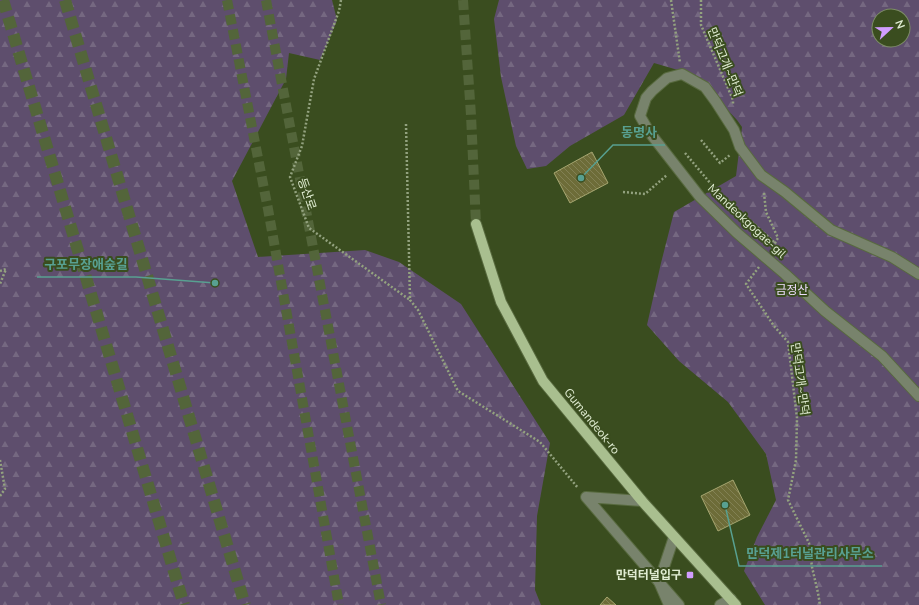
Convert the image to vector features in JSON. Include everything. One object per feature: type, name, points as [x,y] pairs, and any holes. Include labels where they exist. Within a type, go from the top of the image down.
[{"type":"main road","name":"Gumandeok-ro","points":[[476,224],[501,302],[543,381],[642,501],[734,602]]},
{"type":"street","points":[[682,74],[705,87],[734,130],[740,147],[761,175],[785,192],[831,230],[892,257],[919,274]]},
{"type":"street","name":"Mandeokgogae-gil","points":[[682,74],[667,78],[646,98],[640,116],[650,133],[700,197],[736,233],[766,257],[825,311],[882,356],[919,396]]},
{"type":"street","points":[[586,497],[642,501]]},
{"type":"street","points":[[586,497],[679,605]]},
{"type":"street","points":[[669,605],[659,582],[674,537]]},
{"type":"street","points":[[720,605],[734,602]]},
{"type":"path","name":"등산로","points":[[341,0],[339,11],[314,79],[302,146],[290,177],[309,228],[410,300]]},
{"type":"path","points":[[671,0],[682,74]]},
{"type":"path","name":"만덕고개~만덕","points":[[701,0],[701,25],[733,100],[733,108]]},
{"type":"path","points":[[406,124],[410,300],[418,310],[458,391],[540,442],[586,497]]},
{"type":"path","points":[[701,140],[720,163],[740,147]]},
{"type":"path","points":[[685,153],[711,184],[775,244],[778,238],[766,212],[761,175]]},
{"type":"path","points":[[623,192],[645,194],[677,167]]},
{"type":"path","name":"만덕고개~만덕","points":[[775,244],[746,284],[774,326],[788,342],[797,418],[796,460],[788,500],[809,543],[812,567],[820,605]]},
{"type":"path","points":[[0,271],[6,269],[0,284]]},
{"type":"path","points":[[0,460],[5,489],[0,496]]},
{"type":"green space","points":[[0,0],[332,0],[337,20],[320,60],[289,53],[286,79],[232,181],[258,257],[365,250],[399,262],[461,304],[550,443],[537,516],[535,590],[541,605],[0,605]]},
{"type":"green space","name":"금정산","points":[[499,0],[919,0],[919,605],[765,605],[744,571],[757,537],[776,500],[766,454],[728,402],[679,361],[647,325],[674,212],[736,176],[742,127],[737,120],[695,75],[654,63],[624,115],[570,146],[546,166],[527,169],[516,146],[501,77],[494,19]]},
{"type":"building","points":[[592,152],[608,183],[570,203],[554,173]]},
{"type":"building","points":[[733,480],[750,515],[718,531],[701,496]]},
{"type":"building","points":[[607,597],[616,605],[600,605]]},
{"type":"tunnel","points":[[3,0],[184,605]]},
{"type":"tunnel","points":[[65,0],[245,605]]},
{"type":"tunnel","points":[[227,0],[268,209],[339,605]]},
{"type":"tunnel","points":[[266,0],[381,605]]},
{"type":"tunnel","points":[[463,0],[471,115],[476,224]]},
{"type":"place","name":"동명사","points":[[581,178]]},
{"type":"place","name":"구포무장애숲길","points":[[215,283]]},
{"type":"place","name":"만덕제1터널관리사무소","points":[[725,505]]},
{"type":"place","name":"만덕터널입구","points":[[690,575]]}]
